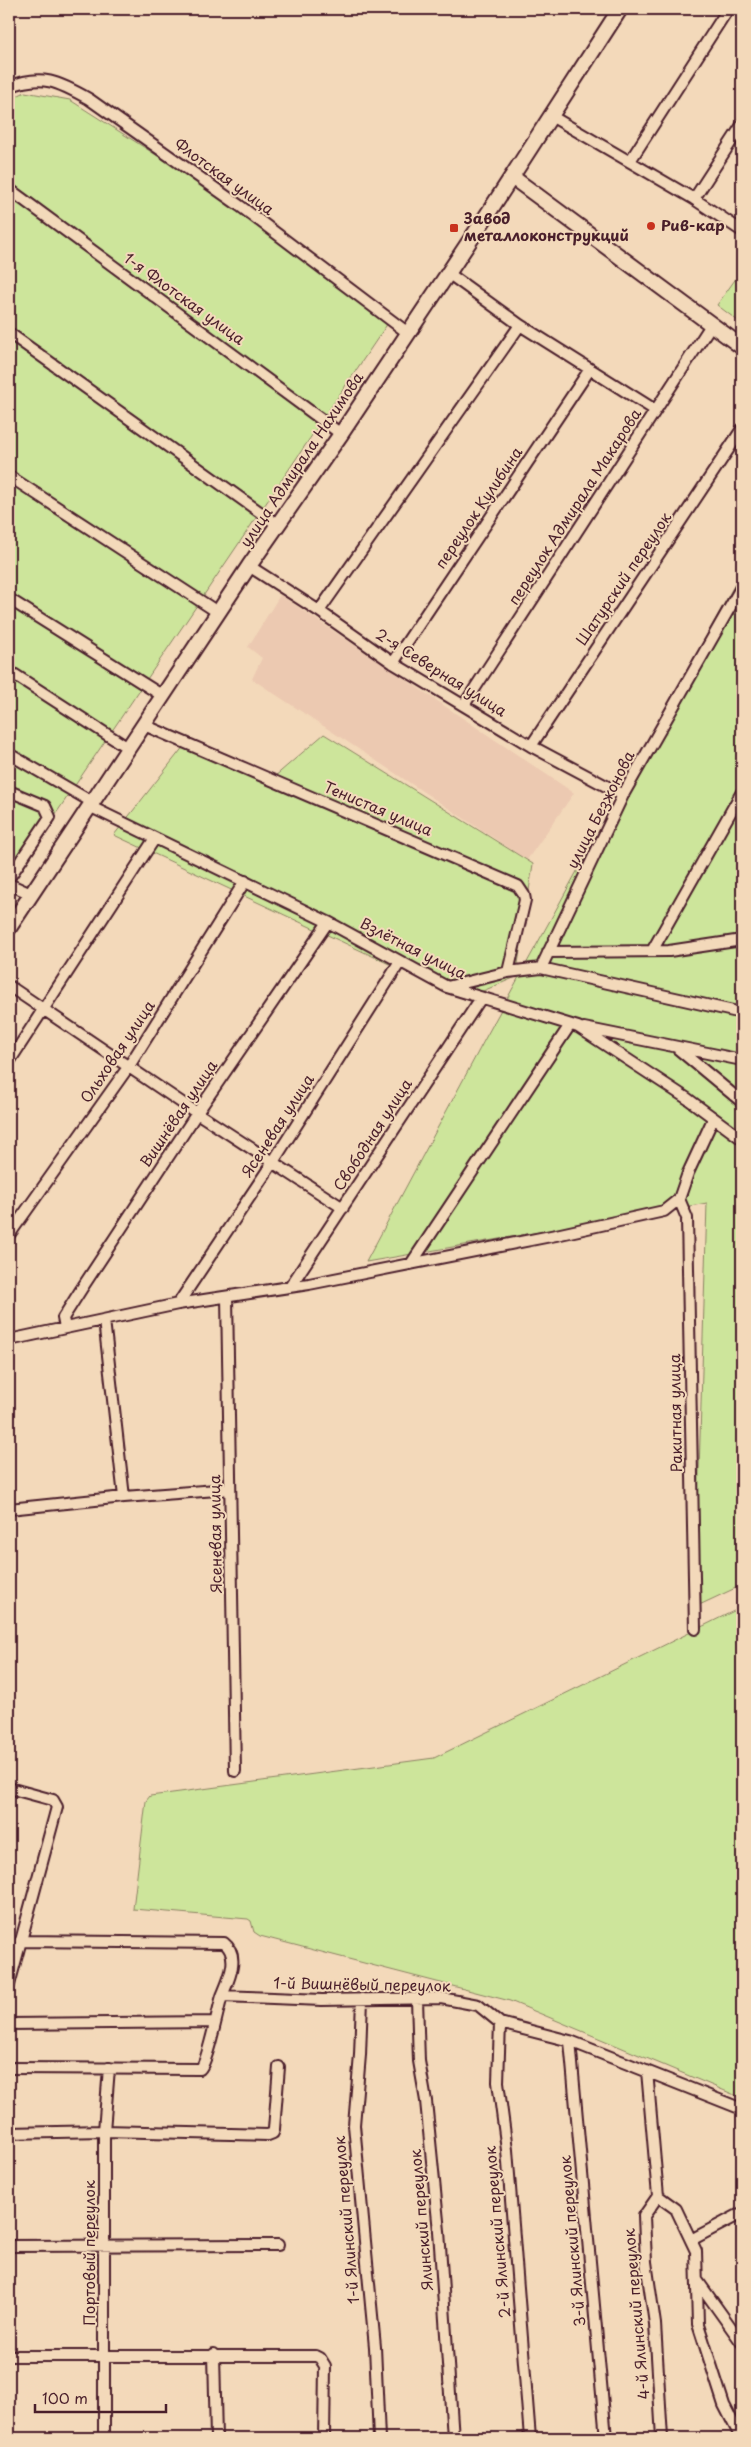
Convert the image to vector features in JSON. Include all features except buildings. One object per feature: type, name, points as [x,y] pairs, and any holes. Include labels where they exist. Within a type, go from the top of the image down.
[{"type":"main road","name":"улица Адмирала Нахимова","points":[[9,928],[249,566],[341,434],[512,177],[620,9]]},
{"type":"main road","points":[[512,177],[741,346]]},
{"type":"street","points":[[630,161],[728,9]]},
{"type":"street","name":"Флотская улица","points":[[9,87],[22,81],[48,80],[67,86],[240,206],[408,333]]},
{"type":"street","points":[[551,116],[694,199],[742,231]]},
{"type":"street","points":[[694,199],[742,125]]},
{"type":"street","name":"1-я Флотская улица","points":[[9,189],[341,434]]},
{"type":"street","points":[[448,273],[520,325],[655,410]]},
{"type":"street","points":[[320,611],[520,325]]},
{"type":"street","name":"переулок Адмирала Макарова","points":[[464,705],[711,325]]},
{"type":"street","points":[[9,333],[278,526]]},
{"type":"street","name":"переулок Кулибина","points":[[393,663],[590,370]]},
{"type":"street","name":"Шатурский переулок","points":[[531,746],[742,429]]},
{"type":"street","points":[[9,476],[219,613]]},
{"type":"street","name":"2-я Северная улица","points":[[249,566],[320,611],[393,663],[531,746],[622,795]]},
{"type":"street","name":"улица Безжонова","points":[[541,968],[622,795],[742,586]]},
{"type":"street","points":[[9,598],[163,696]]},
{"type":"street","points":[[9,671],[128,748]]},
{"type":"street","name":"Тенистая улица","points":[[144,726],[518,886],[525,900],[508,972]]},
{"type":"street","name":"Взлётная улица","points":[[9,754],[91,804],[155,838],[328,922],[447,987],[574,1026],[742,1139]]},
{"type":"street","points":[[9,791],[45,806],[50,817],[9,878]]},
{"type":"street","points":[[652,951],[742,792]]},
{"type":"street","points":[[9,1062],[155,838]]},
{"type":"street","name":"Ольховая улица","points":[[9,1235],[129,1066],[245,881]]},
{"type":"street","points":[[9,884],[31,894]]},
{"type":"street","name":"Вишнёвая улица","points":[[65,1328],[63,1318],[82,1288],[197,1113],[328,922]]},
{"type":"street","points":[[548,952],[669,951],[742,940]]},
{"type":"street","name":"Ясеневая улица","points":[[178,1304],[273,1162],[400,962]]},
{"type":"street","points":[[447,987],[508,972],[541,968],[742,1013]]},
{"type":"street","points":[[9,986],[197,1113],[343,1208]]},
{"type":"street","name":"Свободная улица","points":[[290,1287],[481,998]]},
{"type":"street","points":[[411,1264],[574,1026],[742,1060]]},
{"type":"street","points":[[676,1047],[742,1102]]},
{"type":"street","points":[[9,1340],[178,1304],[290,1287],[556,1236],[664,1211],[680,1198],[688,1173],[713,1119]]},
{"type":"street","name":"Ракитная улица","points":[[680,1198],[687,1218],[695,1629]]},
{"type":"street","name":"Ясеневая улица","points":[[226,1296],[236,1771]]},
{"type":"street","points":[[104,1320],[124,1497]]},
{"type":"street","points":[[9,1509],[124,1497],[230,1489]]},
{"type":"street","points":[[9,1788],[53,1800],[57,1804],[9,1985]]},
{"type":"street","points":[[9,2068],[198,2070],[203,2068],[214,2022],[232,1967],[231,1951],[224,1943],[20,1941]]},
{"type":"street","name":"1-й Вишнёвый переулок","points":[[222,1996],[362,1999],[441,1998],[478,2005],[500,2024],[570,2042],[742,2109]]},
{"type":"street","name":"1-й Ялинский переулок","points":[[362,1999],[354,2125],[375,2347],[379,2438]]},
{"type":"street","name":"Ялинский переулок","points":[[417,1999],[419,2061],[426,2101],[438,2222],[453,2438]]},
{"type":"street","points":[[9,2024],[214,2022]]},
{"type":"street","name":"2-й Ялинский переулок","points":[[500,2024],[498,2082],[507,2150],[530,2438]]},
{"type":"street","name":"3-й Ялинский переулок","points":[[570,2042],[606,2438]]},
{"type":"street","points":[[9,2132],[104,2131],[263,2136],[272,2133],[279,2067]]},
{"type":"street","name":"Портовый переулок","points":[[104,2438],[104,2131],[109,2068]]},
{"type":"street","points":[[647,2072],[658,2196],[676,2209],[696,2251],[698,2324],[724,2405],[741,2438]]},
{"type":"street","name":"4-й Ялинский переулок","points":[[658,2196],[644,2216],[646,2262],[655,2324],[662,2438]]},
{"type":"street","points":[[691,2240],[742,2212]]},
{"type":"street","points":[[9,2246],[278,2245]]},
{"type":"street","points":[[697,2280],[742,2343]]},
{"type":"street","points":[[214,2354],[216,2438]]},
{"type":"street","points":[[9,2356],[310,2355],[320,2358],[325,2366],[324,2438]]},
{"type":"shaded area","points":[[280,595],[574,793],[527,860],[252,679],[262,658],[248,647]]},
{"type":"green space","points":[[25,92],[70,100],[233,204],[388,323],[9,883],[9,100]]},
{"type":"green space","points":[[737,277],[742,280],[742,324],[717,305]]},
{"type":"green space","points":[[742,571],[742,1585],[695,1607],[707,1203],[366,1262],[486,1037]]},
{"type":"green space","points":[[324,734],[533,864],[516,977],[464,999],[114,835],[184,746],[266,784]]},
{"type":"green space","points":[[742,1607],[742,2098],[510,2001],[260,1936],[254,1932],[251,1921],[248,1919],[133,1909],[146,1801],[150,1796],[434,1758]]},
{"type":"place","name":"Рив-кар","points":[[651,226]]},
{"type":"place","name":"Завод металлоконструкций","points":[[454,228]]}]
